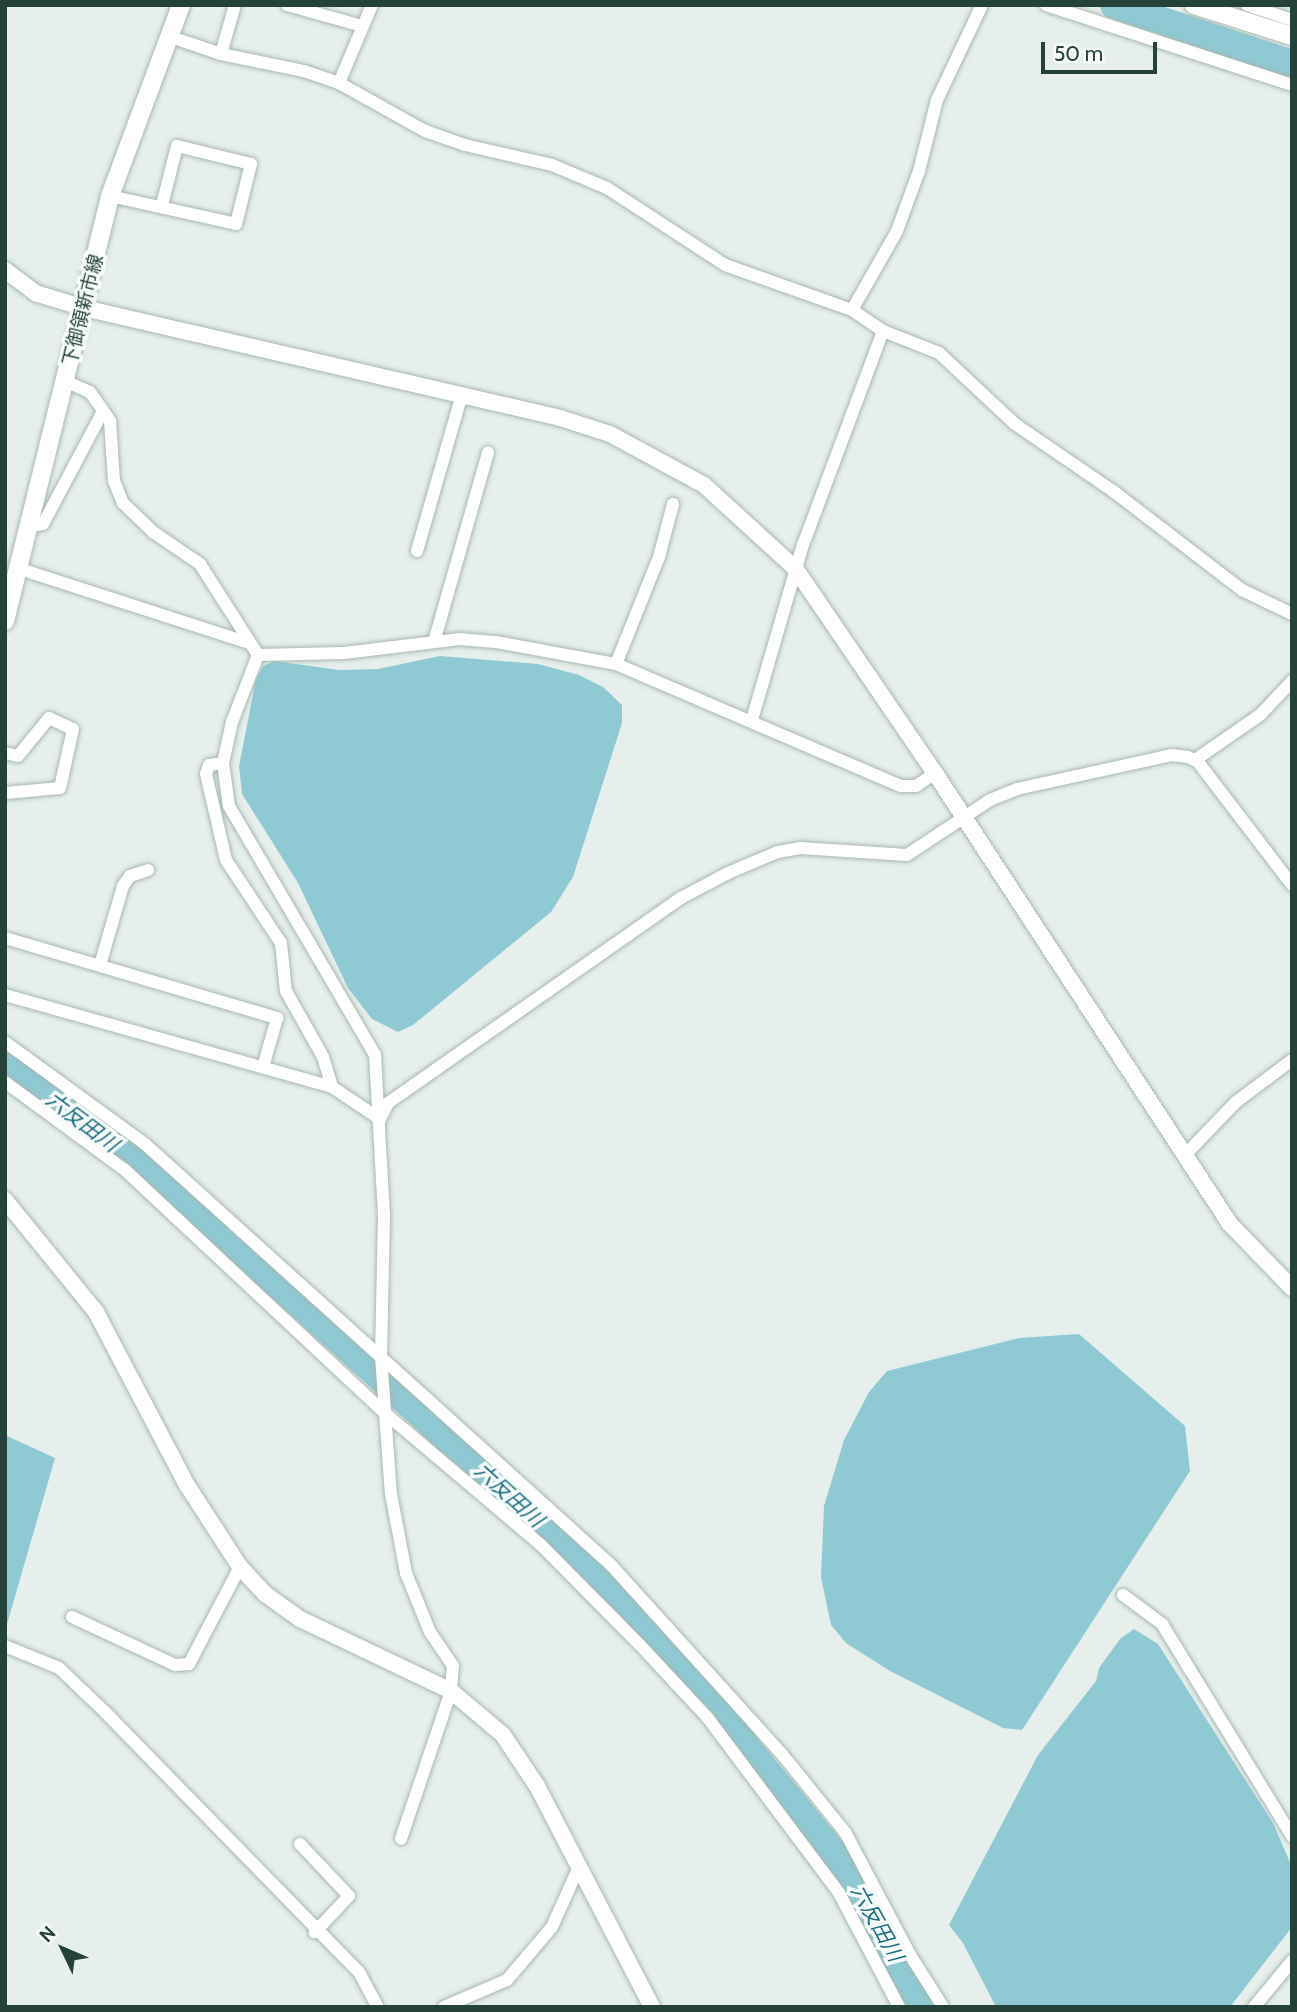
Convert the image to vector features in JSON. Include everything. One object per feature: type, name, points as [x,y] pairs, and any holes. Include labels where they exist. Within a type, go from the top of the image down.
[{"type":"main road","name":"下御領新市線","points":[[5,621],[110,196],[181,5]]},
{"type":"main road","points":[[1194,5],[1292,36]]},
{"type":"street","points":[[220,54],[235,5]]},
{"type":"street","points":[[287,5],[362,26]]},
{"type":"street","points":[[339,83],[372,5]]},
{"type":"street","points":[[852,310],[897,231],[919,171],[937,100],[982,5]]},
{"type":"street","points":[[1046,5],[1292,85]]},
{"type":"street","points":[[1247,5],[1292,20]]},
{"type":"street","points":[[168,36],[220,54],[304,71],[339,83],[425,131],[465,145],[552,165],[607,188],[725,265],[852,310],[883,331],[939,353],[1015,424],[1113,491],[1242,590],[1292,614]]},
{"type":"street","points":[[110,196],[162,205],[236,224],[251,164],[177,146],[162,205]]},
{"type":"street","points":[[5,270],[35,293],[84,309],[463,394],[572,422],[656,457],[705,485],[795,568],[935,773],[963,820],[1230,1224],[1292,1288]]},
{"type":"street","points":[[752,720],[795,568],[883,331]]},
{"type":"street","points":[[65,381],[90,391],[110,421],[114,481],[123,503],[153,532],[200,564],[246,642],[258,655],[344,653],[434,642],[496,642],[617,664],[901,786],[916,786],[935,773]]},
{"type":"street","points":[[417,551],[463,394]]},
{"type":"street","points":[[30,526],[44,524],[103,411]]},
{"type":"street","points":[[434,642],[488,453]]},
{"type":"street","points":[[617,664],[659,557],[673,504]]},
{"type":"street","points":[[20,569],[246,642]]},
{"type":"street","points":[[258,655],[232,722],[223,763],[229,806],[240,829],[375,1055],[384,1215],[382,1361],[391,1494],[405,1573],[430,1632],[453,1666],[451,1690],[401,1839]]},
{"type":"street","points":[[1195,760],[1260,715],[1292,681]]},
{"type":"street","points":[[5,753],[18,756],[49,718],[73,729],[60,788],[5,793]]},
{"type":"street","points":[[380,1119],[388,1103],[671,905],[728,873],[778,852],[800,848],[890,857],[907,855],[990,800],[1017,789],[1171,755],[1195,760],[1292,885]]},
{"type":"street","points":[[223,763],[209,765],[206,774],[226,860],[281,943],[286,991],[323,1057],[332,1087]]},
{"type":"street","points":[[100,965],[123,887],[130,876],[148,870]]},
{"type":"street","points":[[5,938],[277,1018],[262,1067]]},
{"type":"street","points":[[5,995],[332,1087],[380,1119]]},
{"type":"street","points":[[5,1042],[145,1144],[382,1361],[611,1565],[781,1753],[845,1832],[910,1955],[943,2007]]},
{"type":"street","points":[[1185,1155],[1236,1102],[1292,1060]]},
{"type":"street","points":[[5,1082],[125,1170],[386,1409],[540,1544],[707,1717],[839,1893],[899,2007]]},
{"type":"street","points":[[5,1200],[96,1312],[187,1485],[240,1567],[265,1594],[300,1619],[451,1690],[503,1735],[537,1786],[652,2007]]},
{"type":"street","points":[[72,1617],[175,1665],[189,1664],[240,1567]]},
{"type":"street","points":[[1123,1595],[1162,1624],[1292,1836]]},
{"type":"street","points":[[5,1646],[59,1668],[315,1932],[359,1972],[378,2007]]},
{"type":"street","points":[[300,1844],[348,1896],[315,1932]]},
{"type":"street","points":[[444,2007],[507,1980],[552,1927],[579,1867]]},
{"type":"street","points":[[1254,2007],[1292,1961]]},
{"type":"water","points":[[440,656],[538,664],[579,675],[603,687],[622,705],[622,723],[573,877],[551,912],[413,1025],[398,1032],[372,1019],[348,988],[298,883],[242,794],[239,766],[256,679],[263,666],[275,661],[339,670],[378,669]]},
{"type":"water","points":[[1079,1334],[1185,1426],[1190,1471],[1022,1730],[1003,1728],[890,1671],[846,1643],[831,1625],[821,1577],[824,1506],[844,1440],[869,1392],[887,1371],[1019,1338]]},
{"type":"water","points":[[5,1435],[55,1458],[5,1631]]},
{"type":"water","points":[[1134,1629],[1158,1644],[1273,1823],[1292,1867],[1292,1927],[1230,2007],[996,2007],[963,1943],[949,1925],[1038,1755],[1096,1681],[1099,1668],[1120,1639]]},
{"type":"waterway","points":[[1114,5],[1292,64]]},
{"type":"waterway","name":"六反田川","points":[[5,1066],[113,1144],[296,1301],[631,1606],[848,1870],[922,2007]]}]
